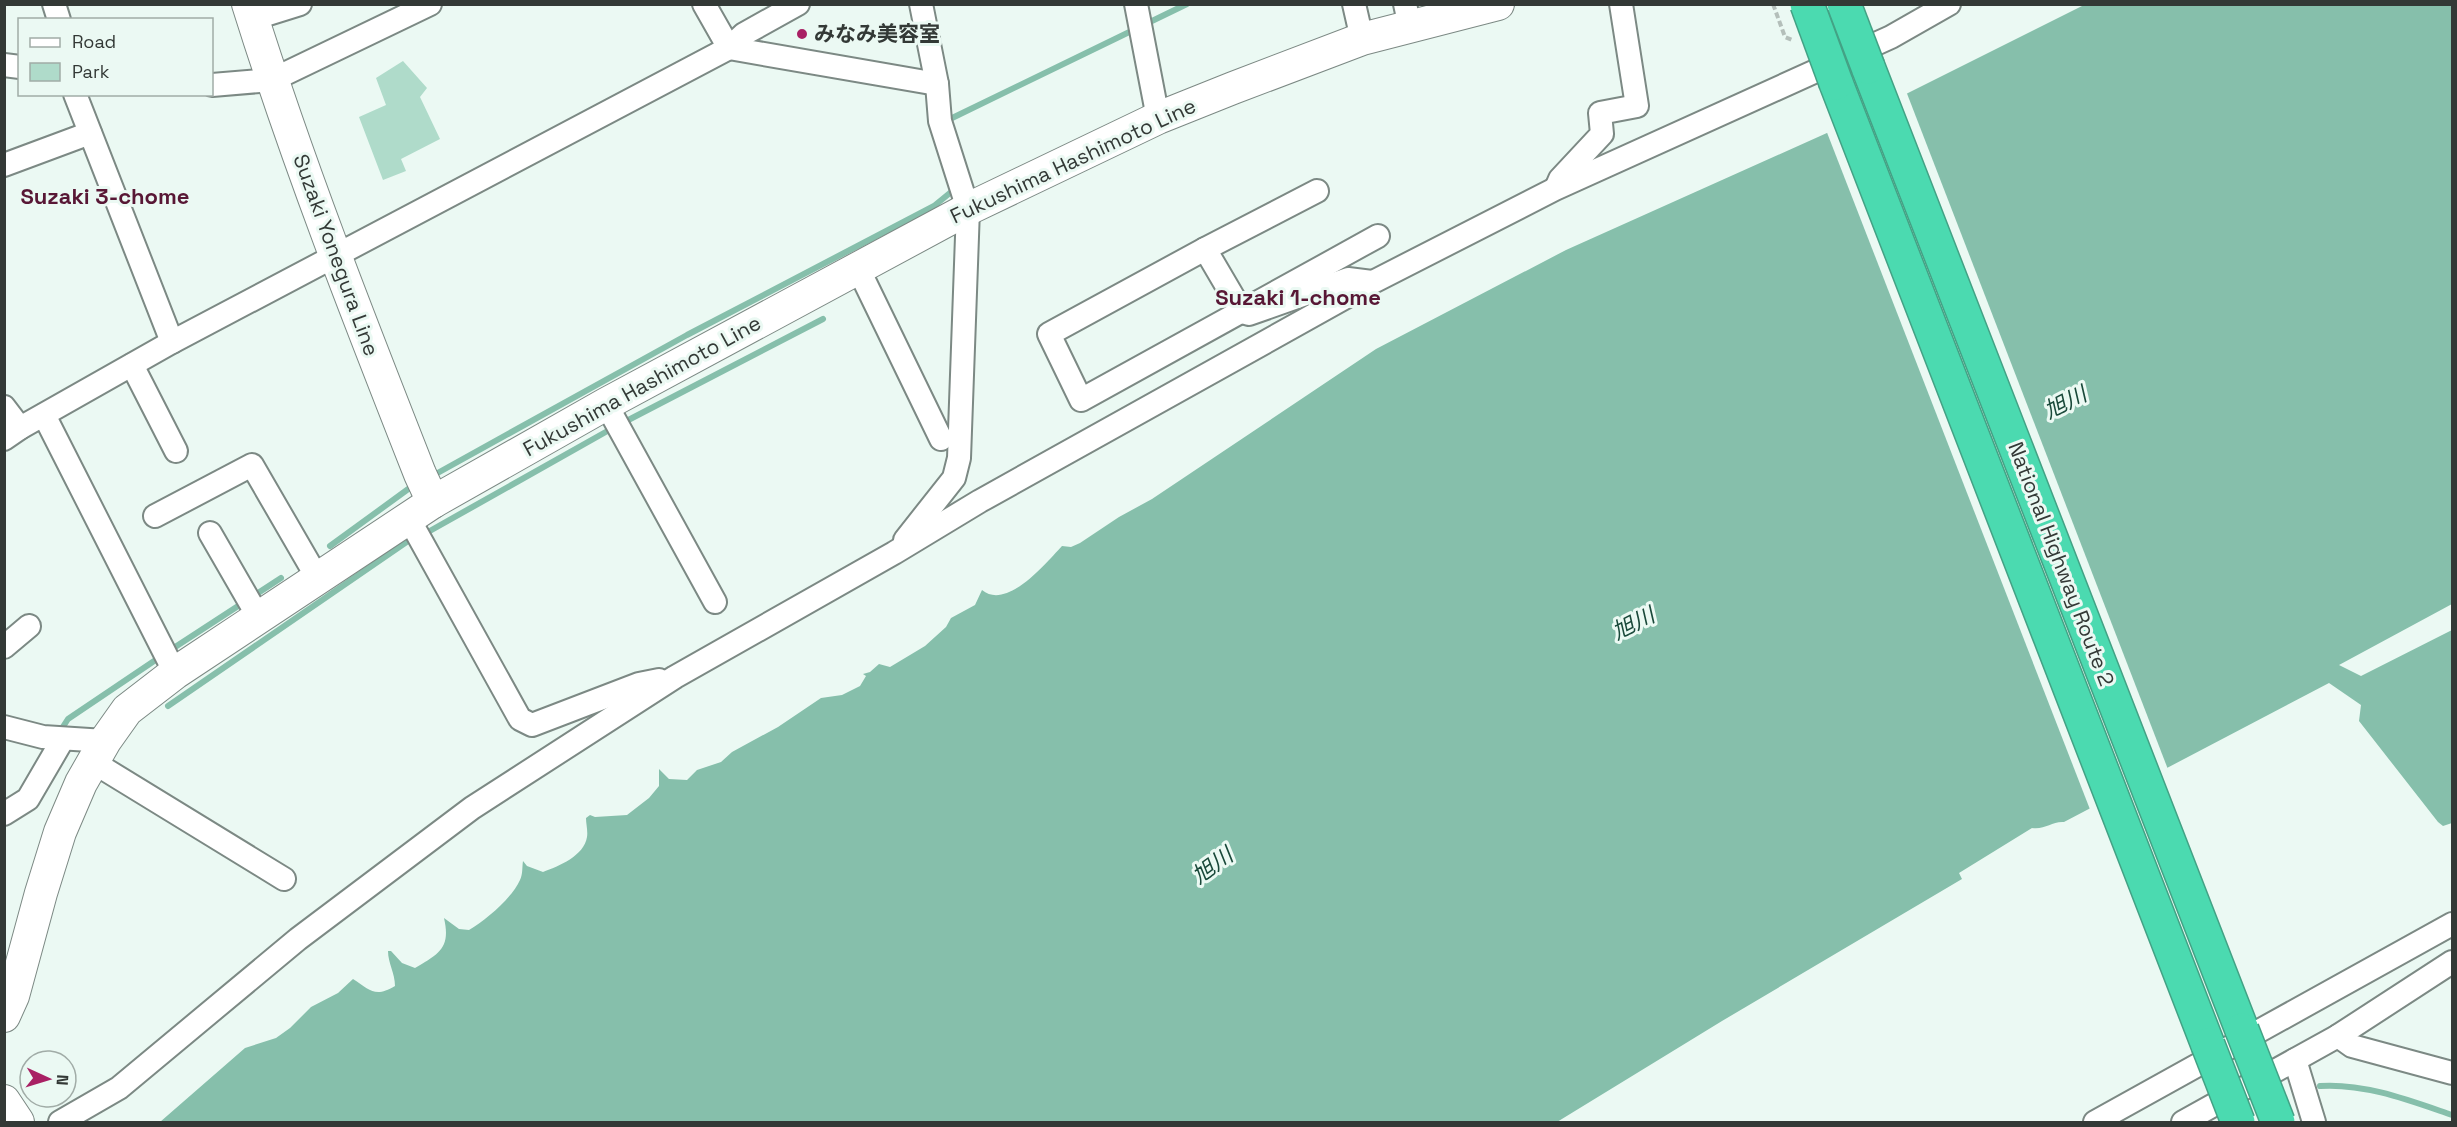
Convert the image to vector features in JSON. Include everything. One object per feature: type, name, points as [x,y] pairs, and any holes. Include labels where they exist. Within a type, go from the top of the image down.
[{"type":"highway","name":"National Highway Route 2","points":[[1806,4],[2238,1122]]},
{"type":"highway","name":"National Highway Route 2","points":[[1844,4],[2277,1122]]},
{"type":"main road","name":"Fukushima Hashimoto Line","points":[[4,1016],[13,996],[40,893],[60,832],[81,783],[127,711],[168,661],[252,606],[318,579],[421,511],[614,418],[858,268],[963,194],[1362,39],[1407,16],[1498,4]]},
{"type":"main road","name":"Suzaki Yonegura Line","points":[[250,12],[335,257],[420,474],[421,511]]},
{"type":"main road","points":[[4,1101],[18,1122]]},
{"type":"street","points":[[250,12],[300,4]]},
{"type":"street","points":[[213,85],[272,80],[430,4]]},
{"type":"street","points":[[704,4],[729,48]]},
{"type":"street","points":[[4,407],[12,434],[47,419],[135,370],[172,342],[729,48],[744,34],[798,4]]},
{"type":"street","points":[[894,553],[954,478],[959,458],[963,194],[940,121],[937,84],[921,4]]},
{"type":"street","points":[[1354,4],[1362,39]]},
{"type":"street","points":[[1555,189],[1560,178],[1602,134],[1600,113],[1636,106],[1621,4]]},
{"type":"street","points":[[60,1122],[119,1088],[298,939],[472,808],[675,677],[894,553],[991,495],[1373,282],[1555,189],[1891,37],[1949,4]]},
{"type":"street","points":[[1139,19],[1158,118]]},
{"type":"street","points":[[729,48],[937,84]]},
{"type":"street","points":[[76,96],[172,342]]},
{"type":"street","points":[[4,165],[90,132]]},
{"type":"street","points":[[1317,191],[1049,334],[1081,400],[1378,236]]},
{"type":"street","points":[[1205,249],[1242,312],[1249,314],[1348,279],[1373,282]]},
{"type":"street","points":[[858,268],[941,439]]},
{"type":"street","points":[[135,370],[176,451]]},
{"type":"street","points":[[614,418],[716,602]]},
{"type":"street","points":[[47,419],[168,661]]},
{"type":"street","points":[[155,516],[252,465],[318,579]]},
{"type":"street","points":[[421,511],[520,719],[532,725],[639,684],[675,677]]},
{"type":"street","points":[[210,533],[252,606]]},
{"type":"street","points":[[4,646],[29,626]]},
{"type":"street","points":[[4,727],[57,738],[99,752],[284,879]]},
{"type":"street","points":[[4,814],[28,799],[57,738]]},
{"type":"street","points":[[2095,1122],[2452,924]]},
{"type":"street","points":[[2183,1122],[2338,1036],[2452,962]]},
{"type":"street","points":[[2338,1036],[2352,1046],[2452,1074]]},
{"type":"street","points":[[2295,1060],[2314,1122]]},
{"type":"green space","points":[[403,61],[427,88],[420,97],[440,139],[401,159],[406,171],[383,180],[359,117],[386,105],[376,78]]},
{"type":"water","name":"旭川","points":[[2084,5],[2452,5],[2452,604],[2339,665],[2361,676],[2452,630],[2452,823],[2443,826],[2438,822],[2359,721],[2361,705],[2329,683],[2064,822],[2032,828],[1959,873],[1962,879],[1557,1122],[160,1122],[245,1048],[276,1038],[311,1007],[338,993],[353,979],[377,992],[395,986],[388,951],[391,951],[402,963],[415,968],[437,954],[446,936],[444,918],[459,929],[469,930],[476,926],[511,894],[521,878],[523,861],[527,866],[543,872],[576,855],[585,844],[586,818],[590,815],[595,817],[627,815],[649,798],[659,786],[659,769],[669,779],[687,780],[697,770],[721,762],[732,752],[778,727],[821,698],[842,695],[860,686],[866,676],[863,674],[870,672],[879,664],[890,667],[925,646],[946,627],[951,618],[975,605],[982,590],[992,595],[1014,590],[1037,572],[1062,546],[1071,547],[1080,543],[1119,517],[1152,499],[1376,349],[1566,250],[1838,128]]},
{"type":"pier","points":[[1906,91],[2169,772],[2091,812],[1826,130]]},
{"type":"waterway","points":[[948,125],[948,120],[1187,4]]},
{"type":"waterway","points":[[434,475],[687,335],[934,206],[956,188]]},
{"type":"waterway","points":[[428,532],[611,429],[823,319]]},
{"type":"waterway","points":[[330,546],[411,487]]},
{"type":"waterway","points":[[168,706],[408,541]]},
{"type":"waterway","points":[[169,651],[281,578]]},
{"type":"waterway","points":[[59,733],[68,719],[160,657]]},
{"type":"waterway","points":[[2320,1086],[2371,1090],[2452,1115]]},
{"type":"place","name":"みなみ美容室","points":[[802,34]]},
{"type":"district","name":"Suzaki 3-chome","points":[[105,196]]},
{"type":"district","name":"Suzaki 1-chome","points":[[1298,297]]}]
